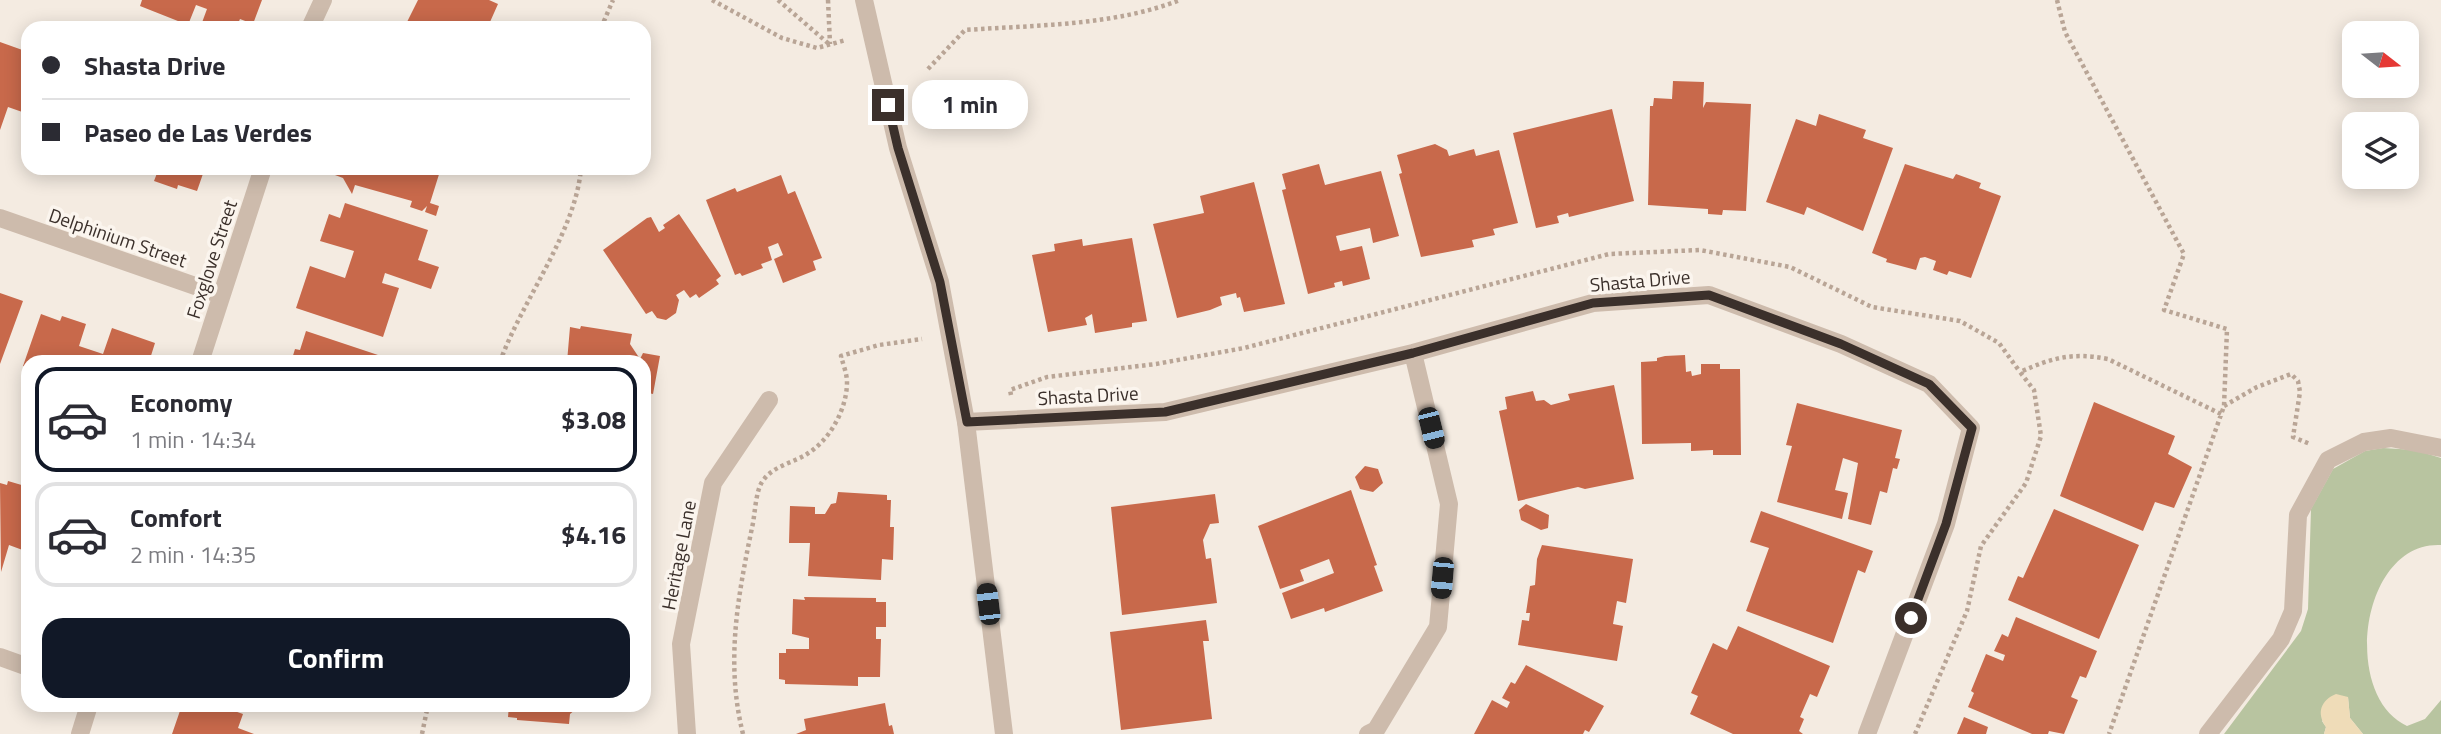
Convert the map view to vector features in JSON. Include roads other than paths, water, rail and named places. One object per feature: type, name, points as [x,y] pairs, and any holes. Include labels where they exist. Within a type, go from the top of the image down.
[{"type":"street","points":[[313,21],[323,0]]},
{"type":"street","points":[[864,0],[898,148],[940,282],[967,422],[1004,734]]},
{"type":"street","name":"Foxglove Street","points":[[202,355],[261,175]]},
{"type":"street","name":"Delphinium Street","points":[[0,218],[222,295]]},
{"type":"street","name":"Shasta Drive","points":[[967,422],[1165,412],[1413,353],[1593,303],[1709,295],[1841,344],[1929,384],[1972,428],[1946,524],[1867,734]]},
{"type":"street","points":[[1368,734],[1376,730],[1438,627],[1449,504],[1413,353]]},
{"type":"street","name":"Heritage Lane","points":[[687,734],[681,644],[713,483],[769,400]]},
{"type":"street","points":[[2208,734],[2281,639],[2293,611],[2298,515],[2328,460],[2364,442],[2390,438],[2441,448]]},
{"type":"street","points":[[0,657],[21,664]]},
{"type":"street","points":[[80,734],[87,712]]}]
